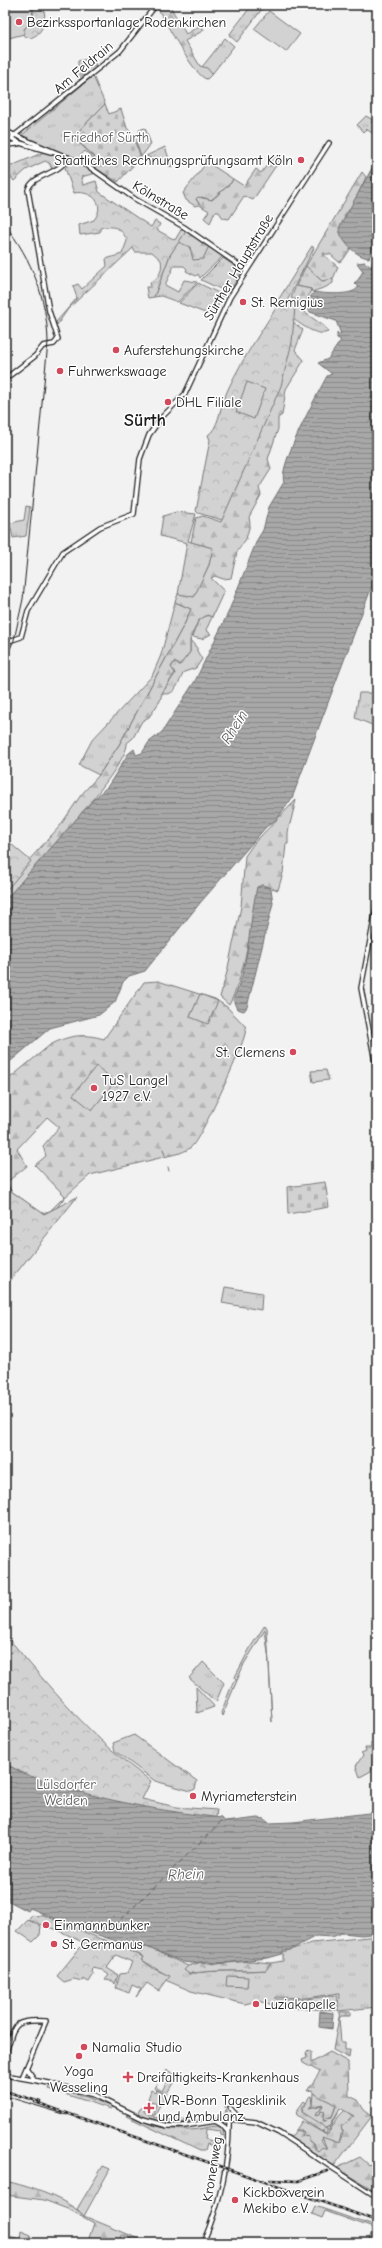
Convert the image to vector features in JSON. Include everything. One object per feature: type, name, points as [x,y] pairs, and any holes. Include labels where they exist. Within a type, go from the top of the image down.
[{"type":"street","name":"Am Feldrain","points":[[5,144],[120,51],[156,5]]},
{"type":"street","points":[[5,131],[12,138]]},
{"type":"street","points":[[5,135],[12,138]]},
{"type":"street","name":"Kölnstraße","points":[[12,138],[20,144],[62,155]]},
{"type":"street","name":"Kölnstraße","points":[[12,138],[68,157],[100,173],[135,199],[184,227],[246,270]]},
{"type":"street","name":"Sürther Hauptstraße","points":[[5,649],[9,641],[20,638],[28,611],[63,552],[100,527],[134,514],[140,459],[148,438],[160,420],[185,394],[218,320],[246,270],[328,143]]},
{"type":"street","points":[[5,144],[20,144]]},
{"type":"street","points":[[5,379],[35,356],[42,346],[54,344],[58,339],[49,311],[28,190],[34,180],[61,168],[68,157]]},
{"type":"street","points":[[377,904],[361,988],[377,1072]]},
{"type":"street","points":[[5,2056],[16,2025],[26,2020],[45,2022],[27,2069],[22,2078]]},
{"type":"street","points":[[27,2069],[35,2080]]},
{"type":"street","points":[[5,2075],[35,2080],[96,2096],[152,2123],[184,2126],[229,2119],[241,2120],[266,2126],[377,2197]]},
{"type":"street","points":[[230,2108],[241,2120]]},
{"type":"street","name":"Kronenweg","points":[[203,2243],[223,2188],[229,2133],[229,2119]]},
{"type":"street","points":[[214,2121],[222,2124],[229,2133]]},
{"type":"green space","name":"Bezirkssportanlage Rodenkirchen","points":[[5,5],[32,5],[33,20],[24,29],[24,34],[5,39]]},
{"type":"green space","points":[[32,5],[43,5],[45,15],[41,29],[35,36],[30,38],[24,36],[23,31],[33,17]]},
{"type":"green space","points":[[160,5],[173,5],[171,8],[186,34],[201,25],[204,30],[185,41],[200,66],[207,68],[212,74],[207,79],[196,70],[181,48],[158,9]]},
{"type":"green space","points":[[252,5],[265,5],[237,42],[229,35]]},
{"type":"green space","points":[[269,11],[300,34],[286,52],[254,29]]},
{"type":"green space","points":[[225,38],[234,46],[212,74],[202,67]]},
{"type":"green space","points":[[94,59],[96,68],[79,80],[75,71],[78,68],[78,61]]},
{"type":"green space","points":[[93,76],[105,104],[73,137],[95,158],[94,159],[85,151],[81,155],[87,163],[21,136]]},
{"type":"green space","name":"Friedhof Sürth","points":[[105,104],[109,114],[121,109],[127,128],[134,135],[133,138],[141,157],[118,182],[89,164],[95,157],[73,137]]},
{"type":"green space","points":[[366,116],[373,120],[371,122],[377,127],[377,136],[366,129],[363,132],[357,125]]},
{"type":"green space","points":[[145,128],[151,144],[141,157],[135,139],[140,133],[139,130]]},
{"type":"green space","points":[[165,147],[172,167],[146,156]]},
{"type":"green space","points":[[44,152],[62,157],[64,161],[52,169],[49,163],[45,161],[26,170],[14,181],[5,170],[5,162],[9,167]]},
{"type":"green space","points":[[274,156],[281,162],[275,167],[253,200],[244,196],[229,219],[223,218],[219,212],[215,212],[210,223],[204,218],[209,211],[201,206],[196,199],[198,197],[212,200],[231,183],[233,179],[244,186],[256,169],[261,173]]},
{"type":"green space","points":[[71,161],[96,173],[81,177],[83,185],[96,181],[99,192],[151,227],[155,221],[160,224],[157,230],[175,240],[182,228],[187,230],[170,255],[154,297],[148,298],[146,287],[151,287],[150,282],[156,279],[160,274],[161,260],[152,252],[135,252],[133,248],[68,309],[57,325],[56,322],[77,298],[73,286],[78,284],[82,289],[107,266],[106,259],[122,254],[127,241],[120,230],[113,227],[100,228],[100,232],[80,235],[79,225],[94,220],[98,214],[99,208],[98,203],[91,196],[74,193],[65,168]]},
{"type":"green space","points":[[207,162],[233,179],[231,183],[211,200],[202,197],[196,199],[200,205],[195,206],[186,200],[183,193]]},
{"type":"green space","points":[[362,172],[366,177],[353,205],[345,215],[346,243],[351,248],[343,260],[339,262],[330,254],[323,254],[338,267],[333,279],[322,281],[306,266]]},
{"type":"green space","points":[[187,230],[209,246],[203,259],[193,260],[190,247],[178,242]]},
{"type":"green space","points":[[178,242],[188,245],[191,251],[202,257],[209,246],[223,256],[200,278],[198,274],[196,276],[186,271],[187,269],[184,266],[174,266],[165,285],[178,292],[184,280],[197,282],[178,302],[161,296],[154,297],[170,255]]},
{"type":"green space","points":[[312,246],[314,248],[287,301],[295,306],[292,342],[281,386],[222,520],[198,513],[196,511],[210,440],[208,435],[216,424],[224,399],[241,365],[276,308],[275,305]]},
{"type":"green space","points":[[223,258],[242,271],[229,293],[201,280]]},
{"type":"green space","points":[[306,266],[322,281],[333,279],[333,283],[312,292],[311,289],[296,286]]},
{"type":"green space","points":[[198,283],[223,295],[213,316],[179,303]]},
{"type":"green space","points":[[296,286],[311,289],[308,298],[302,302],[291,298]]},
{"type":"green space","points":[[295,306],[324,326],[328,332],[314,332],[293,319]]},
{"type":"green space","points":[[292,321],[303,330],[295,350],[304,360],[286,389],[282,415],[278,418],[278,429],[268,459],[271,469],[259,488],[261,495],[249,517],[250,524],[246,539],[237,552],[231,578],[223,579],[215,576],[211,578],[224,591],[212,617],[207,615],[198,621],[190,640],[190,652],[180,665],[174,662],[171,667],[175,673],[162,693],[160,701],[149,717],[142,721],[133,738],[127,743],[123,755],[112,774],[75,822],[5,900],[5,882],[28,861],[60,826],[81,795],[99,775],[119,745],[185,623],[191,609],[175,602],[178,594],[194,597],[209,565],[213,548],[191,542],[196,518],[203,516],[221,522],[240,451],[249,435]]},
{"type":"green space","points":[[247,382],[265,389],[254,419],[236,412]]},
{"type":"green space","points":[[26,506],[30,507],[26,536],[13,538],[11,528],[6,524],[24,520]]},
{"type":"green space","points":[[176,512],[196,514],[188,541],[214,548],[209,565],[194,598],[178,594],[187,543],[160,536],[163,516]]},
{"type":"green space","points":[[175,602],[191,609],[185,623],[119,745],[99,775],[79,765],[92,740],[152,676],[161,655]]},
{"type":"green space","points":[[207,615],[212,617],[206,630],[211,634],[202,639],[192,637],[198,621]]},
{"type":"green space","points":[[190,640],[197,648],[197,651],[202,659],[196,668],[184,672],[173,691],[166,694],[162,693],[175,674],[171,667],[174,662],[180,665],[190,652]]},
{"type":"green space","points":[[359,693],[377,693],[377,721],[372,721],[372,725],[355,718]]},
{"type":"green space","points":[[296,800],[288,832],[288,844],[286,844],[283,873],[278,890],[262,885],[258,893],[242,968],[229,1005],[220,997],[241,907],[245,856],[254,843]]},
{"type":"green space","points":[[5,839],[31,861],[5,892]]},
{"type":"green space","points":[[158,981],[215,999],[227,1007],[246,1027],[240,1049],[224,1086],[206,1123],[190,1148],[180,1153],[90,1175],[65,1197],[5,1275],[5,1082],[50,1045],[76,1036],[89,1036],[104,1039],[144,982]],"holes":[[[47,1117],[59,1127],[43,1146],[46,1156],[35,1165],[65,1196],[50,1211],[42,1213],[11,1191],[7,1182],[27,1166],[17,1149]]]},
{"type":"green space","points":[[200,994],[218,1001],[208,1024],[190,1017]]},
{"type":"green space","name":"TuS Langel 1927 e.V.","points":[[96,1066],[115,1081],[92,1110],[73,1095]]},
{"type":"green space","points":[[326,1070],[329,1080],[313,1082],[311,1071]]},
{"type":"green space","points":[[325,1182],[329,1207],[288,1214],[287,1187]]},
{"type":"green space","points":[[5,1187],[44,1214],[77,1197],[5,1287]]},
{"type":"green space","points":[[225,1287],[262,1293],[261,1310],[222,1303]]},
{"type":"green space","points":[[265,1625],[267,1628],[269,1658],[265,1630],[244,1664],[222,1716],[221,1713],[233,1682],[236,1680],[235,1677],[250,1648]]},
{"type":"green space","name":"Lülsdorfer Weiden","points":[[5,1634],[91,1731],[151,1781],[142,1799],[176,1807],[217,1810],[205,1889],[5,1829]]},
{"type":"green space","points":[[203,1662],[224,1683],[216,1702],[189,1678]]},
{"type":"green space","points":[[196,1687],[213,1705],[214,1707],[197,1713]]},
{"type":"green space","points":[[134,1735],[197,1781],[195,1789],[191,1791],[155,1781],[115,1751],[113,1743]]},
{"type":"green space","points":[[371,1743],[377,1754],[374,1755],[371,1771],[360,1777],[356,1766],[363,1755],[361,1753],[366,1751],[365,1748],[371,1748]]},
{"type":"green space","points":[[41,1914],[144,1957],[142,1960],[154,1969],[170,1976],[159,1991],[147,1983],[136,1997],[141,1989],[132,1985],[129,1993],[116,1988],[120,1974],[127,1973],[132,1962],[116,1955],[107,1968],[118,1975],[115,1984],[113,1981],[105,1980],[109,1975],[102,1970],[93,1968],[92,1973],[94,1974],[89,1982],[83,1979],[82,1981],[74,1979],[64,1982],[57,1976],[84,1943],[58,1930],[28,1920],[33,1915],[39,1917]]},
{"type":"green space","points":[[28,1920],[41,1926],[40,1935],[33,1942],[17,1931]]},
{"type":"green space","points":[[377,1936],[377,2007],[338,2011],[339,1993],[307,1998],[276,1997],[276,1999],[307,1999],[337,1995],[336,2010],[287,2008],[257,2001],[245,2004],[191,1991],[167,1980],[168,1976],[142,1960],[144,1957],[102,1939],[141,1952],[143,1950],[142,1948],[147,1947],[188,1966],[185,1970],[189,1974],[198,1972],[266,1970],[271,1963],[283,1961],[283,1952],[312,1943]]},
{"type":"green space","points":[[251,1961],[271,1963],[266,1970],[198,1972],[189,1974],[184,1970],[188,1966],[202,1962],[215,1964]]},
{"type":"green space","points":[[227,1976],[248,1977],[247,1987],[226,1986]]},
{"type":"green space","points":[[340,2012],[350,2012],[350,2016],[341,2016],[339,2019],[341,2042],[345,2042],[345,2050],[350,2050],[349,2058],[333,2050]]},
{"type":"green space","points":[[308,2050],[311,2052],[311,2063],[330,2052],[348,2062],[349,2096],[358,2100],[364,2110],[372,2116],[334,2166],[277,2129],[291,2137],[296,2130],[304,2132],[302,2136],[309,2137],[309,2141],[318,2151],[322,2147],[327,2149],[322,2137],[339,2143],[343,2133],[341,2127],[354,2116],[340,2108],[330,2126],[325,2129],[323,2125],[302,2112],[309,2097],[312,2096],[313,2105],[309,2108],[323,2105],[315,2115],[320,2114],[321,2110],[325,2111],[323,2121],[326,2121],[327,2118],[332,2117],[336,2106],[314,2093],[312,2090],[307,2091],[320,2072],[303,2063],[302,2060],[307,2058],[306,2053]]},
{"type":"green space","points":[[167,2070],[177,2076],[166,2095],[154,2088],[157,2083],[156,2087],[162,2091],[167,2081],[169,2081],[164,2077]]},
{"type":"green space","points":[[50,2086],[84,2096],[113,2107],[111,2109],[49,2089]]},
{"type":"green space","points":[[154,2088],[166,2095],[153,2117],[171,2120],[189,2119],[188,2121],[222,2116],[226,2113],[223,2116],[180,2123],[169,2123],[148,2118],[138,2113],[140,2109],[145,2106],[144,2112],[152,2116],[156,2104],[152,2101],[147,2106],[145,2104],[150,2100],[148,2099],[151,2090],[156,2093],[157,2091]]},
{"type":"green space","points":[[314,2093],[336,2105],[332,2117],[329,2117],[326,2121],[322,2119],[325,2114],[315,2115],[323,2106],[322,2104],[308,2109],[313,2105]]},
{"type":"green space","points":[[304,2101],[307,2104],[303,2106],[302,2112],[326,2128],[329,2127],[338,2112],[329,2131],[327,2129],[327,2133],[324,2134],[323,2130],[322,2132],[297,2115],[296,2112]]},
{"type":"green space","points":[[345,2110],[354,2117],[343,2126],[339,2143],[326,2139],[321,2140],[327,2149],[317,2151],[313,2144],[302,2136],[302,2130],[296,2130],[302,2121],[327,2135],[339,2116]]},
{"type":"green space","points":[[127,2114],[150,2124],[173,2129],[194,2130],[218,2126],[223,2129],[224,2136],[221,2135],[220,2131],[206,2129],[205,2139],[216,2142],[217,2138],[219,2138],[216,2147],[207,2144],[205,2151],[200,2151],[126,2116]]},
{"type":"green space","points":[[360,2157],[369,2165],[375,2159],[377,2161],[377,2192],[337,2168]]},
{"type":"green space","points":[[103,2166],[110,2169],[84,2216],[77,2209]]},
{"type":"green space","points":[[5,2181],[47,2194],[68,2204],[84,2216],[149,2243],[130,2243],[132,2239],[122,2235],[118,2243],[103,2243],[89,2238],[94,2223],[70,2210],[44,2200],[5,2195]]},
{"type":"green space","points":[[315,2206],[377,2227],[377,2243],[368,2243],[373,2228],[325,2211],[322,2218],[312,2214]]},
{"type":"green space","points":[[21,2231],[31,2235],[28,2242],[30,2243],[5,2243],[5,2235],[20,2239]]},
{"type":"water","points":[[377,159],[377,236],[369,258],[359,255],[346,243],[342,238],[339,228]]},
{"type":"water","name":"Rhein","points":[[377,251],[377,573],[292,798],[277,819],[266,827],[200,903],[145,971],[129,976],[123,982],[115,1002],[99,1015],[50,1028],[5,1066],[5,900],[94,799],[108,786],[128,754],[134,749],[136,755],[142,753],[149,742],[162,732],[195,681],[228,613],[257,540],[263,530],[269,507],[284,482],[283,474],[292,446],[327,376],[332,374],[318,363],[328,359],[341,340],[337,338],[337,333],[341,334],[336,321],[310,312],[305,305],[314,292],[339,294],[356,290],[358,287],[354,283],[358,280],[363,271],[357,263],[365,262],[371,267]]},
{"type":"water","points":[[262,885],[271,889],[273,903],[247,1007],[244,1011],[237,1009],[233,1000],[246,960],[257,887]]},
{"type":"water","name":"Rhein","points":[[5,1763],[36,1778],[70,1789],[145,1807],[222,1818],[225,1822],[258,1818],[264,1819],[269,1823],[293,1822],[377,1812],[377,1933],[362,1935],[342,1933],[332,1937],[316,1936],[290,1950],[283,1950],[282,1954],[268,1958],[215,1964],[207,1961],[192,1963],[183,1962],[144,1946],[140,1949],[77,1928],[30,1908],[28,1911],[5,1899]]},
{"type":"water","points":[[320,2011],[333,2013],[332,2029],[319,2027]]},
{"type":"waterway","points":[[163,1149],[165,1155]]},
{"type":"waterway","points":[[168,1167],[169,1171]]},
{"type":"ferry route","points":[[108,1932],[223,1820]]},
{"type":"tram line","points":[[5,225],[23,252],[36,280],[45,310],[48,342],[23,599],[14,640],[5,660]]},
{"type":"tram line","points":[[5,2096],[67,2115]]},
{"type":"railway","points":[[5,2091],[40,2102]]},
{"type":"railway","points":[[35,2102],[377,2221]]},
{"type":"railway","points":[[270,2180],[298,2181],[327,2171]]},
{"type":"place","name":"Bezirkssportanlage Rodenkirchen","points":[[19,22]]},
{"type":"place","name":"Staatliches Rechnungsprüfungsamt Köln","points":[[301,160]]},
{"type":"place","name":"St. Remigius","points":[[243,302]]},
{"type":"place","name":"Auferstehungskirche","points":[[116,350]]},
{"type":"place","name":"Fuhrwerkswaage","points":[[60,371]]},
{"type":"place","name":"DHL Filiale","points":[[168,402]]},
{"type":"place","name":"St. Clemens","points":[[293,1052]]},
{"type":"place","name":"TuS Langel 1927 e.V.","points":[[94,1088]]},
{"type":"place","name":"Myriameterstein","points":[[193,1796]]},
{"type":"place","name":"Einmannbunker","points":[[46,1925]]},
{"type":"place","name":"St. Germanus","points":[[54,1944]]},
{"type":"place","name":"Luziakapelle","points":[[256,2004]]},
{"type":"place","name":"Namalia Studio","points":[[84,2047]]},
{"type":"place","name":"Yoga Wesseling","points":[[79,2056]]},
{"type":"place","name":"Dreifaltigkeits-Krankenhaus","points":[[128,2077]]},
{"type":"place","name":"LVR-Bonn Tagesklinik und Ambulanz","points":[[149,2108]]},
{"type":"place","name":"Kickboxverein Mekibo e.V.","points":[[235,2200]]},
{"type":"district","name":"Sürth","points":[[145,420]]}]
